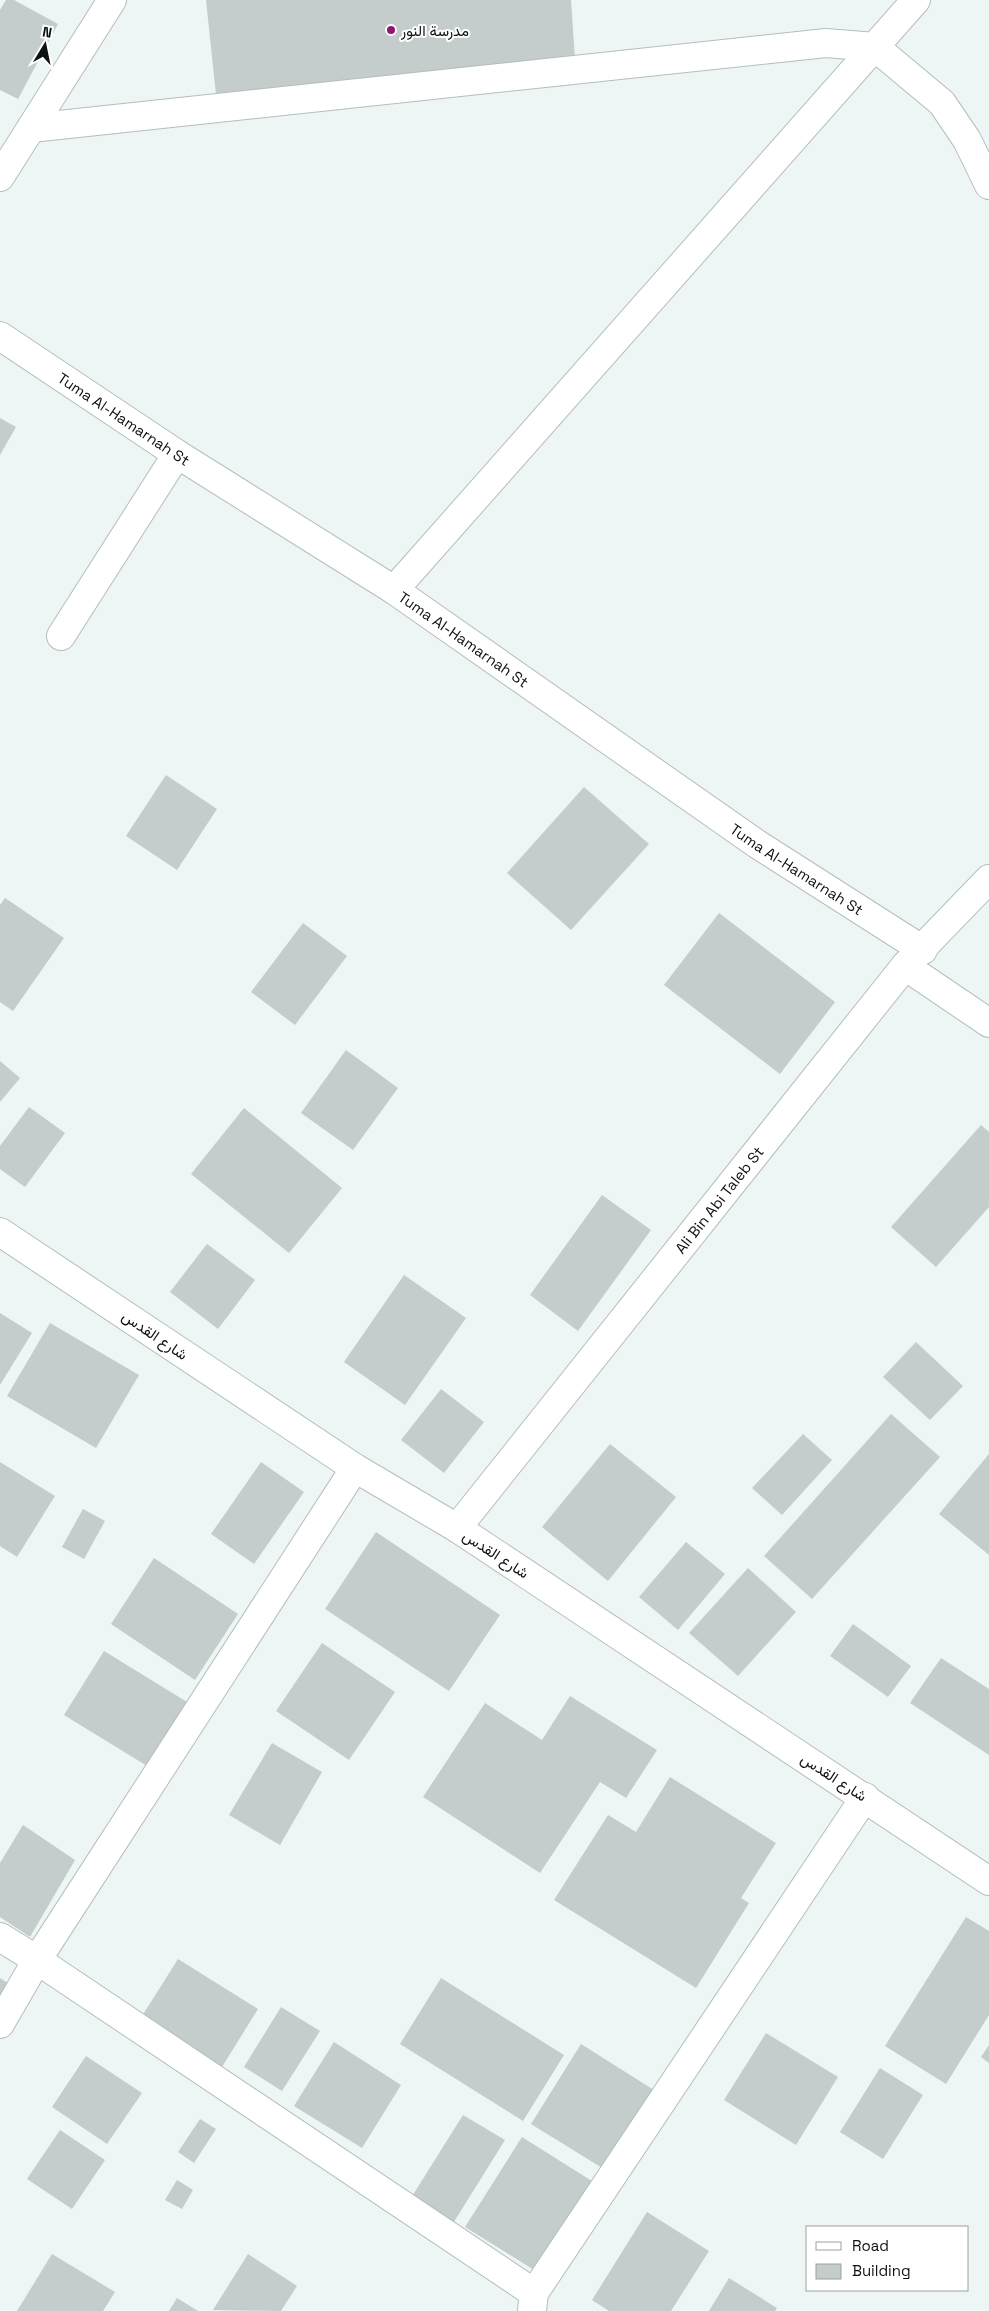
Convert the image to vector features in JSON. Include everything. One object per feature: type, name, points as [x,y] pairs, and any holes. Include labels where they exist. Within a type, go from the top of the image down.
[{"type":"street","points":[[0,177],[112,0]]},
{"type":"street","points":[[394,590],[916,0]]},
{"type":"street","points":[[31,128],[826,43],[875,47],[942,103],[967,140],[989,184]]},
{"type":"street","name":"Tuma Al-Hamarnah St","points":[[0,336],[177,454],[394,590],[757,844],[914,958],[989,1023]]},
{"type":"street","points":[[61,636],[177,454]]},
{"type":"street","name":"Ali Bin Abi Taleb St","points":[[457,1528],[914,958],[989,879]]},
{"type":"street","name":"شارع القدس","points":[[0,1232],[355,1468],[457,1528],[989,1881]]},
{"type":"street","points":[[0,2024],[37,1960],[355,1468]]},
{"type":"street","points":[[0,1938],[37,1960],[533,2302],[865,1797]]},
{"type":"building","points":[[6,0],[14,0],[58,24],[18,99],[0,90],[0,10]]},
{"type":"building","name":"مدرسة النور","points":[[206,0],[571,0],[575,60],[216,95]]},
{"type":"building","points":[[0,418],[16,427],[0,455]]},
{"type":"building","points":[[166,775],[217,809],[177,870],[126,836]]},
{"type":"building","points":[[584,787],[649,844],[571,930],[507,873]]},
{"type":"building","points":[[5,898],[64,938],[13,1011],[0,1002],[0,905]]},
{"type":"building","points":[[719,913],[835,1002],[780,1074],[664,985]]},
{"type":"building","points":[[303,923],[347,956],[295,1025],[251,992]]},
{"type":"building","points":[[346,1050],[398,1088],[353,1150],[301,1113]]},
{"type":"building","points":[[0,1061],[20,1078],[0,1102]]},
{"type":"building","points":[[29,1107],[65,1133],[25,1187],[0,1169],[0,1146]]},
{"type":"building","points":[[244,1108],[342,1188],[289,1253],[191,1174]]},
{"type":"building","points":[[981,1125],[989,1132],[989,1207],[936,1267],[891,1227]]},
{"type":"building","points":[[602,1195],[651,1230],[578,1331],[530,1295]]},
{"type":"building","points":[[207,1244],[255,1280],[218,1329],[170,1292]]},
{"type":"building","points":[[404,1275],[466,1318],[405,1405],[344,1362]]},
{"type":"building","points":[[0,1313],[32,1333],[0,1385]]},
{"type":"building","points":[[50,1323],[139,1375],[96,1448],[7,1396]]},
{"type":"building","points":[[916,1342],[963,1386],[930,1420],[883,1377]]},
{"type":"building","points":[[441,1389],[484,1422],[444,1473],[401,1440]]},
{"type":"building","points":[[891,1414],[940,1457],[812,1599],[764,1556]]},
{"type":"building","points":[[803,1434],[832,1460],[782,1515],[752,1488]]},
{"type":"building","points":[[610,1444],[676,1497],[608,1581],[542,1527]]},
{"type":"building","points":[[989,1454],[989,1555],[939,1514]]},
{"type":"building","points":[[0,1462],[55,1496],[17,1557],[0,1546]]},
{"type":"building","points":[[261,1462],[304,1492],[254,1564],[211,1534]]},
{"type":"building","points":[[83,1509],[105,1521],[84,1559],[62,1547]]},
{"type":"building","points":[[376,1532],[500,1615],[449,1691],[325,1609]]},
{"type":"building","points":[[686,1542],[725,1574],[678,1630],[639,1597]]},
{"type":"building","points":[[154,1558],[238,1614],[195,1680],[111,1624]]},
{"type":"building","points":[[748,1568],[796,1612],[738,1676],[689,1633]]},
{"type":"building","points":[[853,1624],[911,1666],[888,1697],[830,1656]]},
{"type":"building","points":[[322,1643],[395,1692],[349,1760],[276,1711]]},
{"type":"building","points":[[104,1651],[192,1705],[152,1769],[64,1715]]},
{"type":"building","points":[[941,1658],[989,1689],[989,1755],[910,1703]]},
{"type":"building","points":[[570,1696],[657,1750],[626,1798],[600,1782],[540,1873],[423,1797],[485,1703],[542,1740]]},
{"type":"building","points":[[272,1743],[322,1772],[280,1845],[229,1815]]},
{"type":"building","points":[[670,1777],[776,1843],[741,1898],[749,1903],[696,1988],[554,1900],[608,1815],[636,1832]]},
{"type":"building","points":[[23,1825],[75,1860],[30,1937],[0,1917],[0,1863]]},
{"type":"building","points":[[966,1917],[989,1931],[989,2015],[946,2084],[885,2046]]},
{"type":"building","points":[[178,1959],[258,2009],[222,2067],[142,2016]]},
{"type":"building","points":[[0,1978],[14,1987],[0,2010]]},
{"type":"building","points":[[441,1978],[564,2055],[523,2121],[400,2044]]},
{"type":"building","points":[[281,2007],[320,2031],[282,2091],[244,2067]]},
{"type":"building","points":[[766,2033],[838,2077],[796,2145],[724,2100]]},
{"type":"building","points":[[334,2042],[401,2085],[362,2148],[294,2106]]},
{"type":"building","points":[[581,2044],[657,2092],[607,2171],[531,2124]]},
{"type":"building","points":[[989,2045],[989,2063],[981,2057]]},
{"type":"building","points":[[86,2056],[142,2093],[107,2144],[52,2107]]},
{"type":"building","points":[[880,2068],[923,2095],[883,2159],[840,2132]]},
{"type":"building","points":[[463,2115],[505,2140],[452,2225],[411,2198]]},
{"type":"building","points":[[200,2119],[216,2129],[194,2163],[178,2152]]},
{"type":"building","points":[[60,2130],[105,2160],[72,2209],[27,2179]]},
{"type":"building","points":[[522,2137],[595,2183],[539,2273],[465,2227]]},
{"type":"building","points":[[177,2180],[193,2190],[182,2209],[165,2200]]},
{"type":"building","points":[[647,2212],[709,2251],[671,2311],[609,2311],[592,2300]]},
{"type":"building","points":[[52,2254],[115,2292],[103,2311],[17,2311]]},
{"type":"building","points":[[248,2254],[297,2286],[281,2311],[213,2310]]},
{"type":"building","points":[[729,2278],[777,2308],[775,2311],[709,2311]]},
{"type":"building","points":[[177,2298],[198,2311],[169,2311]]},
{"type":"place","name":"مدرسة النور","points":[[391,30]]}]
